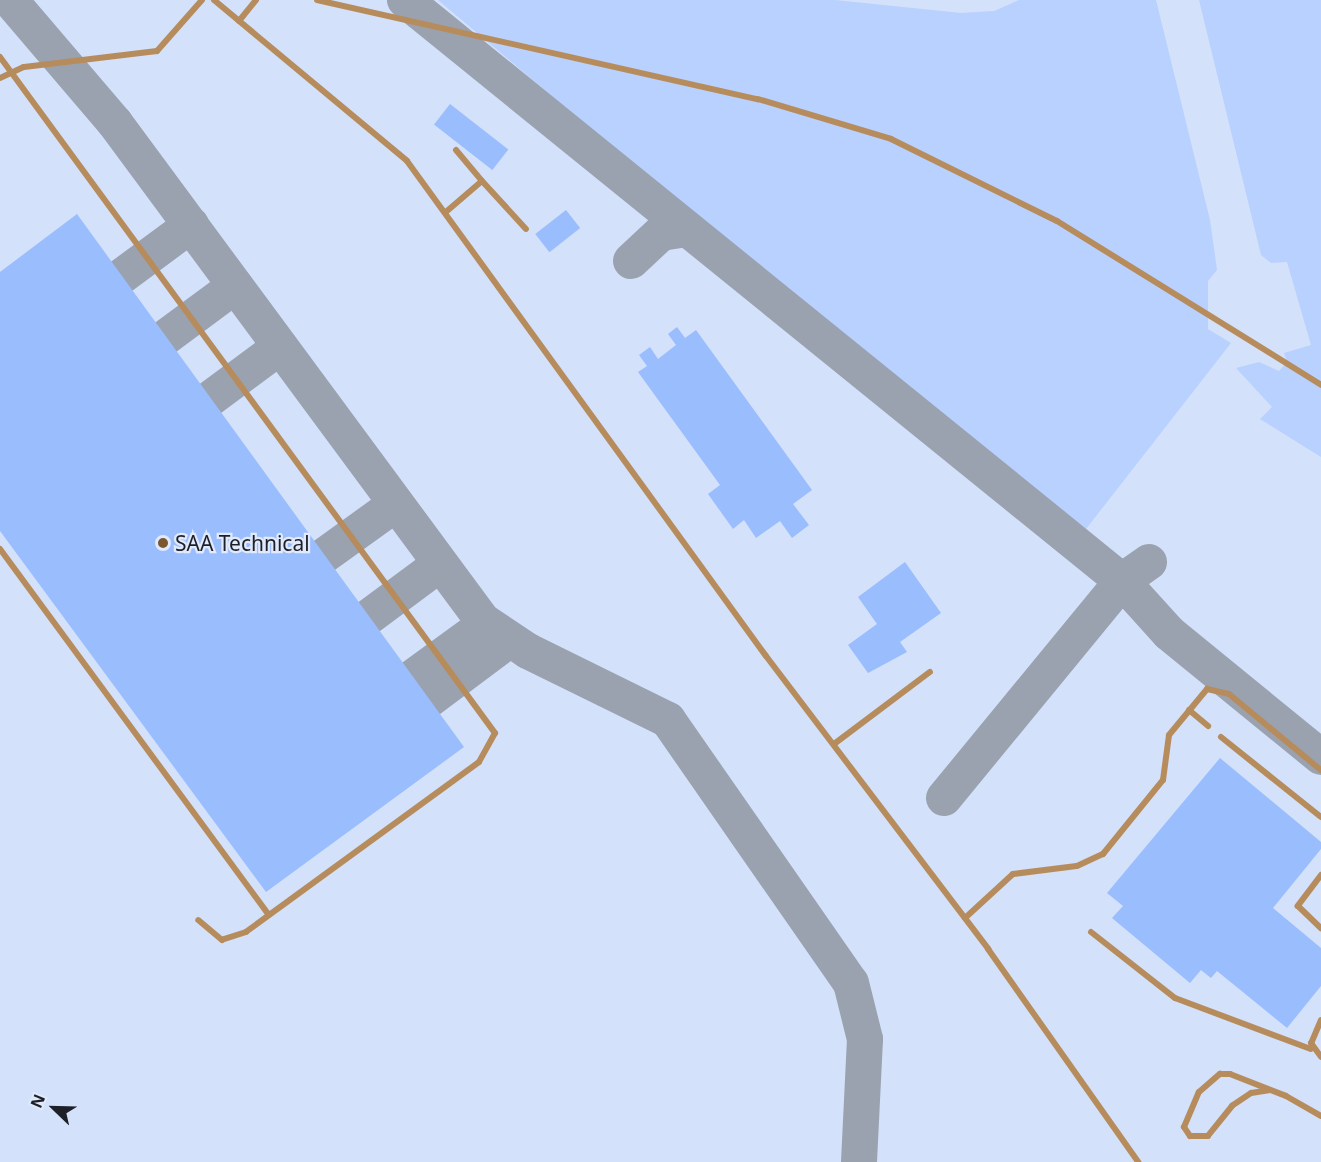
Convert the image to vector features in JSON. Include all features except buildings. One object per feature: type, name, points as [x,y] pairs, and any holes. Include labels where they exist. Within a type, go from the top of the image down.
[{"type":"lane","points":[[0,78],[10,71],[157,51],[202,0]]},
{"type":"lane","points":[[214,0],[390,142],[447,211],[834,744],[965,918],[1138,1162]]},
{"type":"lane","points":[[239,21],[256,0]]},
{"type":"lane","points":[[317,0],[758,99],[891,139],[1057,220],[1321,385]]},
{"type":"lane","points":[[0,57],[495,733],[479,762],[235,938],[222,940],[198,920]]},
{"type":"lane","points":[[456,150],[526,229]]},
{"type":"lane","points":[[447,211],[482,182]]},
{"type":"lane","points":[[0,549],[269,915]]},
{"type":"lane","points":[[834,744],[930,672]]},
{"type":"lane","points":[[965,918],[1013,874],[1077,866],[1103,855],[1164,780],[1166,742],[1189,710],[1208,689],[1222,690],[1321,770]]},
{"type":"lane","points":[[1189,710],[1208,726]]},
{"type":"lane","points":[[1221,737],[1321,816]]},
{"type":"lane","points":[[1321,875],[1298,906],[1321,928]]},
{"type":"lane","points":[[1092,932],[1174,998],[1311,1049],[1321,1057]]},
{"type":"lane","points":[[1311,1049],[1321,1020]]},
{"type":"lane","points":[[1270,1090],[1251,1093],[1232,1106],[1208,1136],[1190,1136],[1184,1127],[1199,1092],[1220,1074],[1270,1090],[1321,1116]]},
{"type":"shaded area","points":[[0,0],[1321,0],[1321,1162],[0,1162]]},
{"type":"shaded area","points":[[438,0],[835,0],[961,13],[994,11],[1019,0],[1156,0],[1210,220],[1217,270],[1208,281],[1208,329],[1231,343],[1086,529],[713,232]]},
{"type":"shaded area","points":[[1199,0],[1321,0],[1321,457],[1260,419],[1272,407],[1236,368],[1259,362],[1279,371],[1287,362],[1284,353],[1311,345],[1287,262],[1271,263],[1261,255]]},
{"type":"taxiway","points":[[10,0],[115,123],[483,621],[528,651],[668,720],[851,983],[865,1039],[859,1162]]},
{"type":"taxiway","points":[[405,0],[1122,581],[1169,633],[1321,757]]},
{"type":"taxiway","points":[[122,276],[191,225]]},
{"type":"taxiway","points":[[631,261],[661,233],[687,229]]},
{"type":"taxiway","points":[[166,337],[235,286]]},
{"type":"taxiway","points":[[211,398],[280,347]]},
{"type":"taxiway","points":[[325,555],[396,504]]},
{"type":"taxiway","points":[[944,798],[1122,581],[1149,562]]},
{"type":"taxiway","points":[[370,616],[440,564]]},
{"type":"taxiway","points":[[413,677],[486,624]]},
{"type":"taxiway","points":[[430,699],[509,640]]},
{"type":"place","name":"SAA Technical","points":[[163,543]]}]
